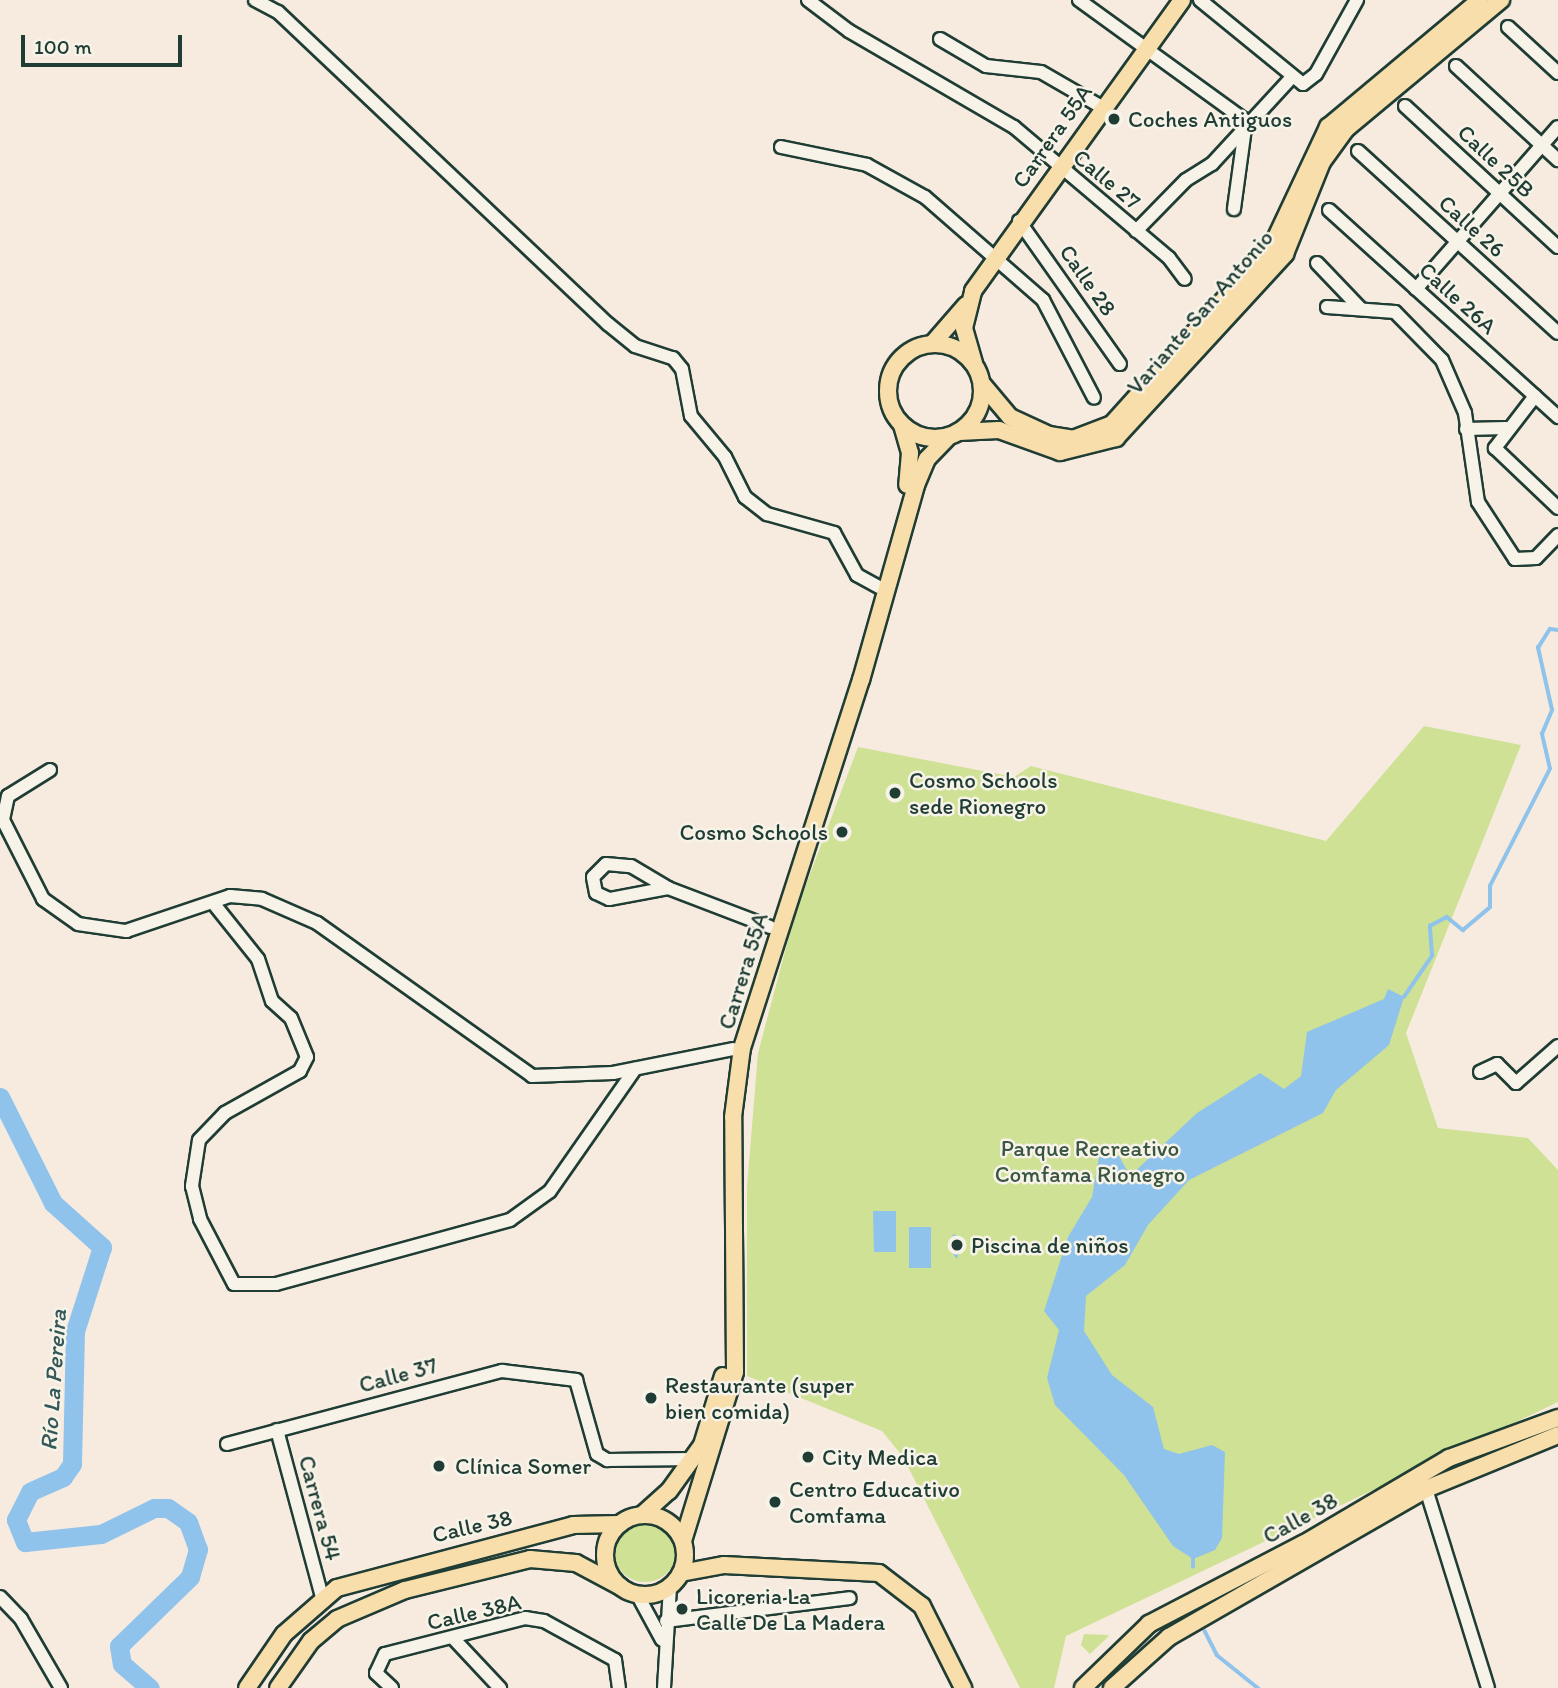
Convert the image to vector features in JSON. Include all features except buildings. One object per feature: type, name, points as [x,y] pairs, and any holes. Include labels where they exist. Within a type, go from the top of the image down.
[{"type":"main road","name":"Carrera 55A","points":[[933,343],[968,303],[996,255],[1100,106],[1182,0]]},
{"type":"main road","name":"Variante San Antonio","points":[[983,385],[999,408],[1049,435],[1073,439],[1112,424],[1272,246],[1302,171],[1328,127],[1480,0]]},
{"type":"main road","name":"Variante San Antonio","points":[[954,434],[999,430],[1060,452],[1116,438],[1285,254],[1322,162],[1346,129],[1501,0]]},
{"type":"main road","name":"Carrera 55A","points":[[968,303],[964,328],[974,363]]},
{"type":"main road","points":[[933,343],[960,350],[974,363],[983,385],[978,412],[954,434],[928,438],[902,425],[889,401],[891,374],[907,353],[933,343]]},
{"type":"main road","name":"Carrera 55A","points":[[642,1515],[694,1459],[723,1376],[724,1121],[733,1049],[879,587],[910,473],[902,425]]},
{"type":"main road","name":"Carrera 55A","points":[[684,1544],[734,1372],[733,1117],[742,1048],[861,680],[916,485],[927,459],[954,434]]},
{"type":"main road","name":"Calle 38","points":[[1083,1688],[1149,1624],[1303,1544],[1448,1458],[1558,1418]]},
{"type":"main road","name":"Calle 38","points":[[1112,1688],[1169,1637],[1426,1489],[1558,1435]]},
{"type":"main road","points":[[701,1569],[669,1593],[637,1594],[621,1587],[608,1571],[605,1551],[619,1524],[642,1515],[668,1522],[684,1544],[724,1564]]},
{"type":"main road","name":"Calle 38","points":[[247,1688],[284,1634],[322,1597],[337,1588],[573,1525],[619,1524]]},
{"type":"main road","points":[[669,1593],[681,1573],[684,1544]]},
{"type":"main road","name":"Calle 38","points":[[278,1688],[321,1632],[379,1599],[530,1559],[576,1563],[621,1587]]},
{"type":"main road","points":[[681,1573],[724,1564],[879,1573],[922,1606],[962,1688]]},
{"type":"street","points":[[256,0],[288,21],[608,324],[635,346],[673,358],[682,369],[691,416],[725,457],[745,498],[767,514],[834,533],[857,575],[879,587]]},
{"type":"street","name":"Calle 27","points":[[808,0],[849,31],[925,72],[1014,127],[1136,231],[1185,279]]},
{"type":"street","points":[[1079,0],[1246,121]]},
{"type":"street","points":[[1200,0],[1291,78],[1303,84],[1316,74],[1357,0]]},
{"type":"street","points":[[1508,27],[1558,74]]},
{"type":"street","points":[[940,39],[986,66],[1041,72],[1100,106]]},
{"type":"street","points":[[1457,66],[1558,160]]},
{"type":"street","points":[[1136,231],[1186,180],[1212,164],[1246,121],[1291,78]]},
{"type":"street","name":"Calle 25B","points":[[1405,106],[1558,247]]},
{"type":"street","points":[[1234,209],[1246,121]]},
{"type":"street","points":[[1416,289],[1558,127]]},
{"type":"street","points":[[781,148],[841,157],[898,180],[996,255],[1042,300],[1094,398]]},
{"type":"street","name":"Calle 26","points":[[1358,151],[1558,333]]},
{"type":"street","name":"Calle 26A","points":[[1329,210],[1558,417]]},
{"type":"street","name":"Calle 28","points":[[1019,221],[1121,364]]},
{"type":"street","points":[[1317,263],[1361,309]]},
{"type":"street","points":[[1327,307],[1395,312],[1442,360],[1461,399],[1478,502],[1506,549],[1515,559],[1531,560],[1558,535]]},
{"type":"street","points":[[1535,396],[1495,440],[1498,454],[1558,508]]},
{"type":"street","points":[[1466,429],[1506,428]]},
{"type":"street","points":[[50,770],[8,796],[4,820],[43,899],[58,914],[104,932],[151,925],[230,896],[262,900],[317,923],[532,1076],[635,1069],[733,1049]]},
{"type":"street","points":[[668,888],[609,899],[596,894],[593,877],[600,866],[618,864],[649,873],[668,888],[770,927]]},
{"type":"street","points":[[214,904],[258,959],[272,1001],[291,1018],[307,1056],[300,1071],[225,1113],[199,1140],[192,1186],[200,1219],[234,1283],[276,1284],[510,1220],[558,1181],[635,1069]]},
{"type":"street","points":[[1480,1072],[1497,1064],[1516,1083],[1558,1046]]},
{"type":"street","name":"Calle 37","points":[[226,1444],[482,1374],[555,1377],[581,1385],[597,1454],[607,1460],[694,1459]]},
{"type":"street","name":"Carrera 54","points":[[277,1430],[322,1597]]},
{"type":"street","points":[[1426,1489],[1488,1688]]},
{"type":"street","points":[[664,1688],[663,1643],[669,1593]]},
{"type":"street","points":[[637,1594],[663,1643]]},
{"type":"street","points":[[0,1597],[21,1619],[61,1688]]},
{"type":"street","points":[[666,1621],[850,1598]]},
{"type":"street","name":"Calle 38A","points":[[392,1688],[376,1673],[377,1664],[385,1654],[535,1618],[617,1663],[619,1688]]},
{"type":"street","points":[[453,1639],[500,1688]]},
{"type":"green space","name":"Parque Recreativo Comfama Rionegro","points":[[1424,726],[1521,745],[1406,1033],[1438,1128],[1528,1138],[1558,1170],[1558,1402],[1066,1636],[1054,1688],[1020,1688],[903,1457],[882,1431],[747,1376],[747,1187],[758,1053],[795,914],[858,747],[1014,777],[1031,766],[1326,841]]},
{"type":"green space","points":[[639,1520],[651,1520],[667,1529],[674,1539],[674,1563],[667,1573],[651,1582],[639,1582],[628,1577],[619,1568],[614,1557],[614,1545],[619,1534],[628,1525]]},
{"type":"green space","points":[[1084,1634],[1109,1636],[1090,1654],[1081,1645]]},
{"type":"water","points":[[1388,989],[1404,997],[1389,1045],[1336,1090],[1323,1113],[1189,1180],[1148,1225],[1125,1265],[1086,1296],[1084,1331],[1112,1375],[1153,1407],[1164,1449],[1179,1454],[1212,1445],[1225,1452],[1222,1538],[1215,1550],[1193,1559],[1173,1546],[1124,1475],[1055,1405],[1047,1378],[1059,1330],[1044,1311],[1068,1237],[1092,1197],[1100,1151],[1119,1156],[1130,1176],[1197,1113],[1260,1073],[1284,1089],[1301,1076],[1307,1032],[1384,999]]},
{"type":"water","points":[[873,1211],[896,1211],[896,1252],[874,1252]]},
{"type":"water","points":[[909,1227],[931,1227],[931,1268],[909,1268]]},
{"type":"water","name":"Piscina de niños","points":[[953,1234],[963,1238],[957,1259],[951,1251]]},
{"type":"waterway","points":[[1404,997],[1432,956],[1430,926],[1447,917],[1463,930],[1490,907],[1490,886],[1550,769],[1542,734],[1552,710],[1538,648],[1550,629],[1558,630]]},
{"type":"waterway","name":"Río La Pereira","points":[[0,1097],[53,1203],[102,1247],[75,1331],[72,1464],[63,1477],[30,1492],[16,1520],[25,1542],[101,1534],[154,1508],[168,1508],[188,1522],[198,1549],[190,1577],[119,1646],[122,1664],[150,1688]]},
{"type":"waterway","points":[[1193,1559],[1193,1567]]},
{"type":"waterway","points":[[1205,1631],[1217,1655],[1258,1688]]},
{"type":"place","name":"Coches Antiguos","points":[[1114,119]]},
{"type":"place","name":"Cosmo Schools sede Rionegro","points":[[895,793]]},
{"type":"place","name":"Cosmo Schools","points":[[842,832]]},
{"type":"place","name":"Piscina de niños","points":[[957,1245]]},
{"type":"place","name":"Restaurante (super bien comida)","points":[[651,1398]]},
{"type":"place","name":"City Medica","points":[[808,1457]]},
{"type":"place","name":"Clínica Somer","points":[[439,1466]]},
{"type":"place","name":"Centro Educativo Comfama","points":[[775,1502]]},
{"type":"place","name":"Licoreria La Calle De La Madera","points":[[682,1609]]}]
